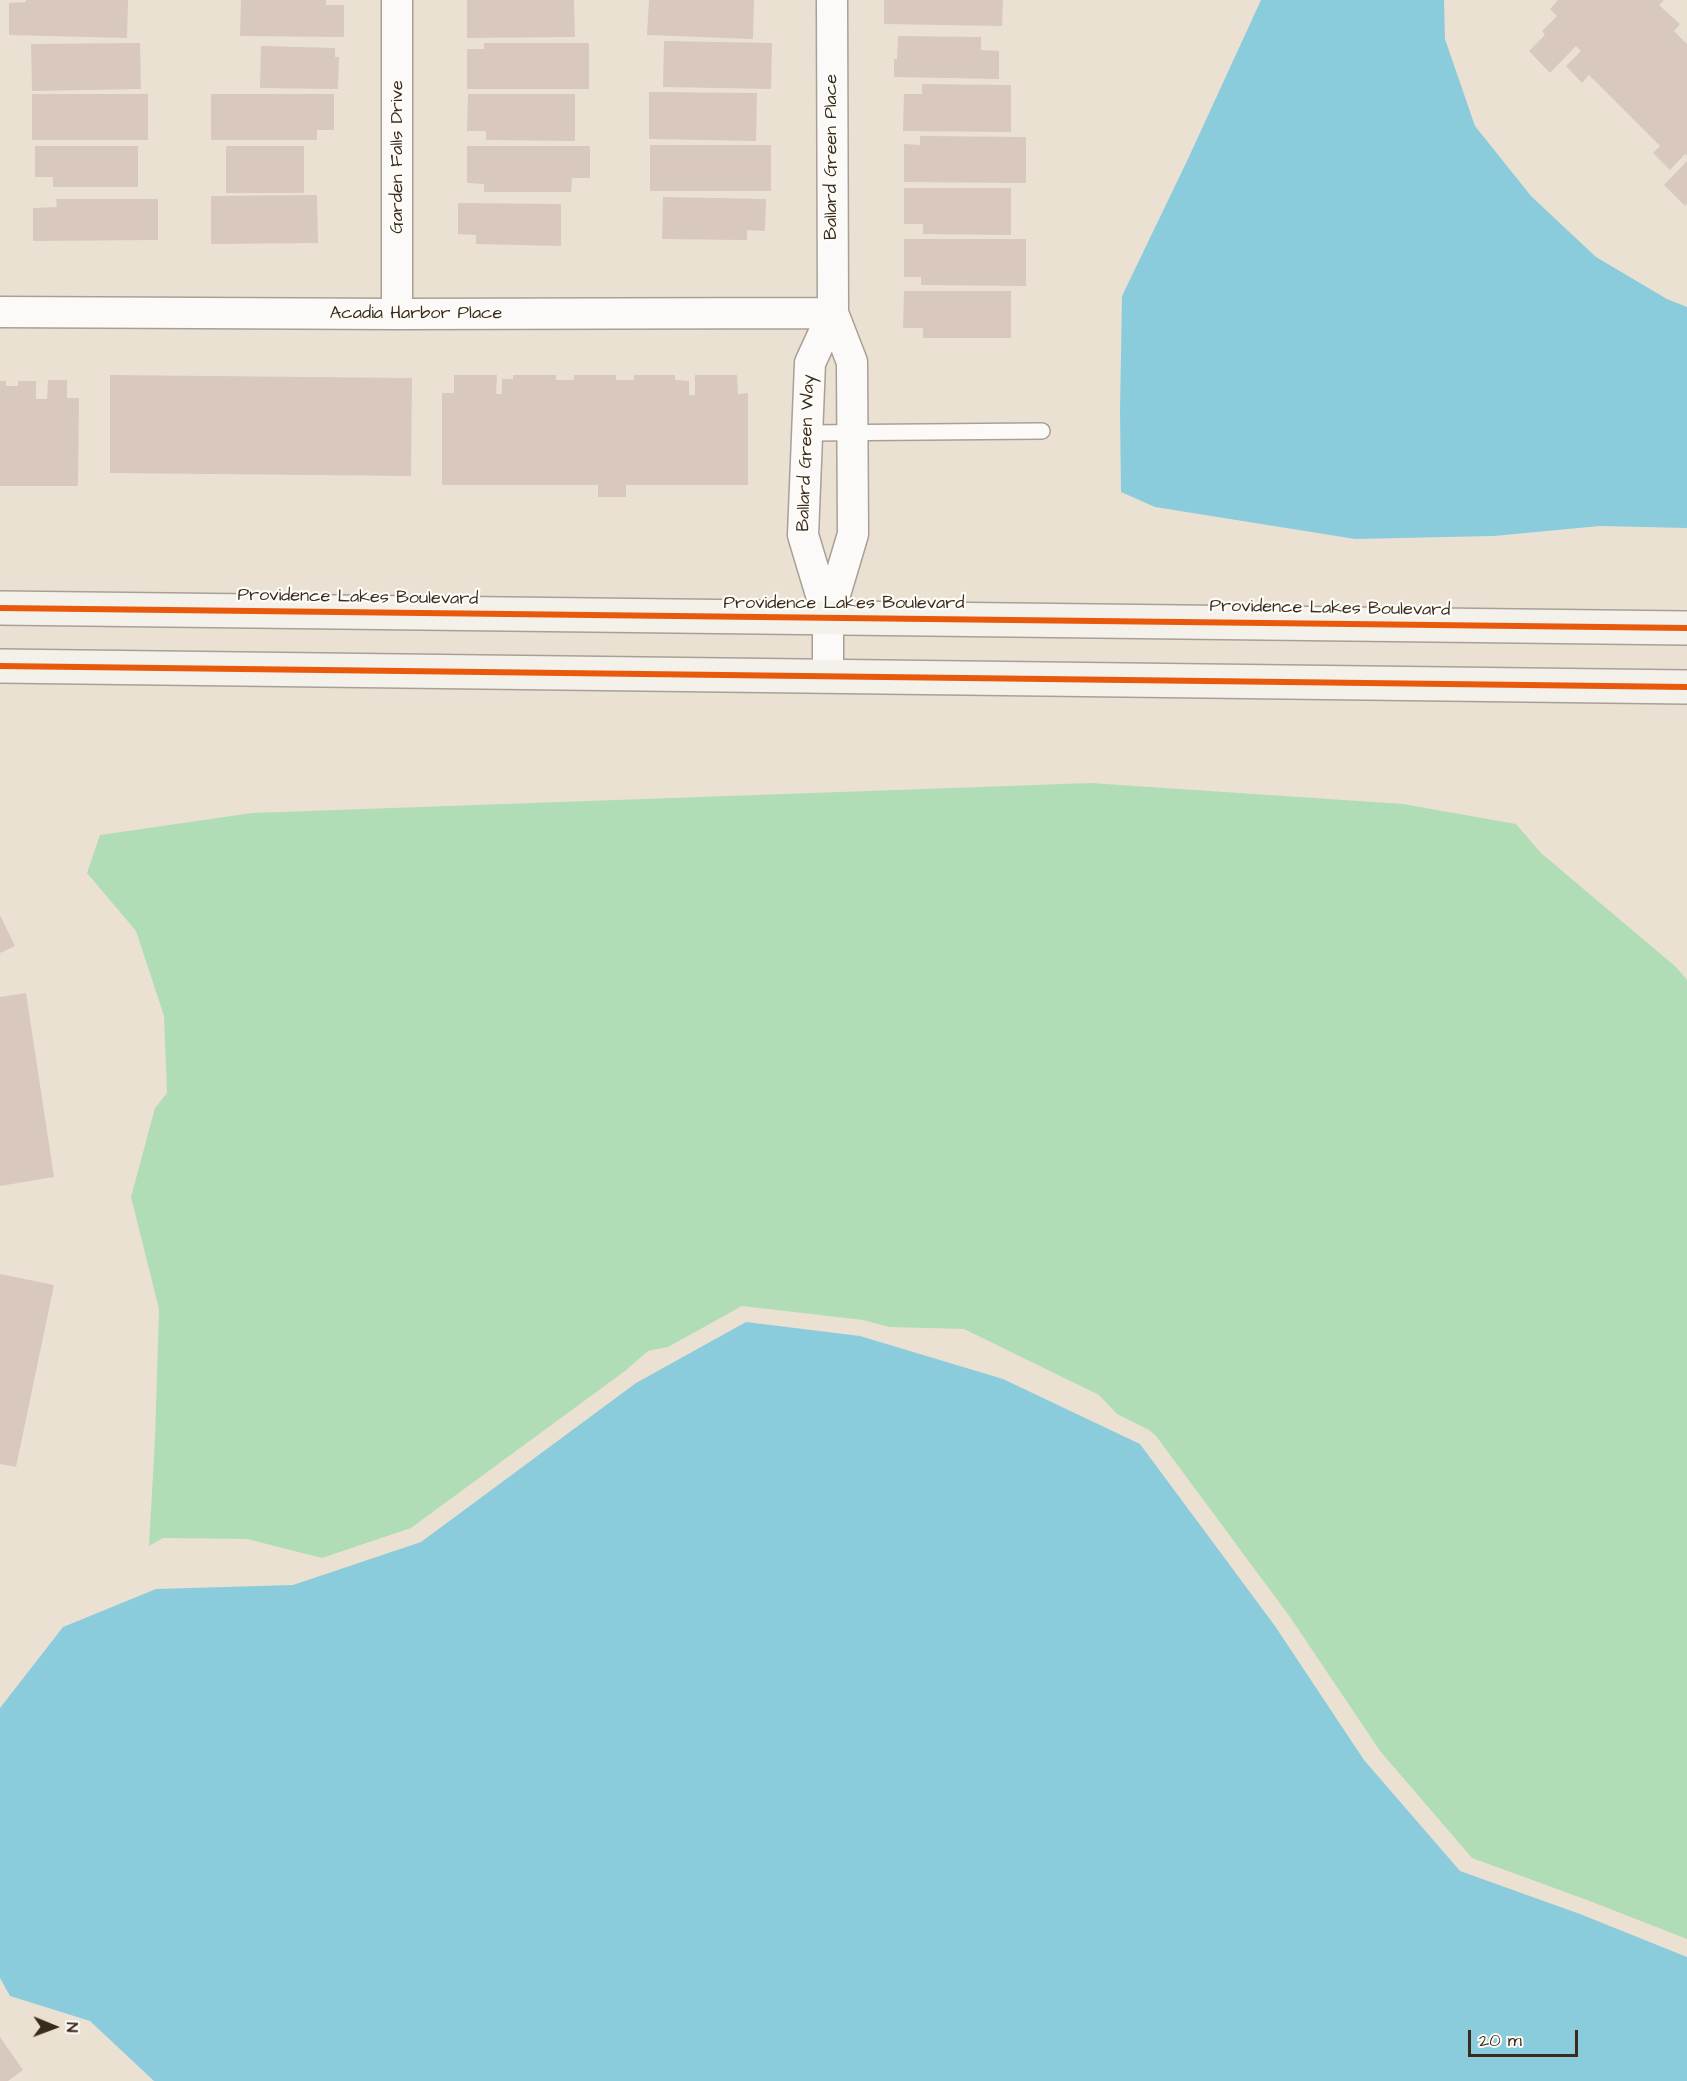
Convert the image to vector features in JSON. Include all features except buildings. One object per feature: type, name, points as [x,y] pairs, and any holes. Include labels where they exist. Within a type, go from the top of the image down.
[{"type":"street","name":"Garden Falls Drive","points":[[397,314],[398,0]]},
{"type":"street","name":"Ballard Green Place","points":[[832,0],[833,313]]},
{"type":"street","name":"Acadia Harbor Place","points":[[0,312],[833,313]]},
{"type":"street","name":"Ballard Green Way","points":[[828,676],[828,618],[853,534],[852,362],[833,313]]},
{"type":"street","name":"Ballard Green Way","points":[[828,618],[803,535],[810,363],[833,313]]},
{"type":"street","name":"Providence Lakes Boulevard","points":[[0,608],[1687,628]]},
{"type":"street","points":[[0,666],[1687,687]]},
{"type":"lane","points":[[808,433],[1042,431]]},
{"type":"green space","points":[[1091,783],[1403,804],[1516,824],[1541,853],[1676,967],[1687,980],[1687,1939],[1472,1858],[1380,1751],[1290,1617],[1156,1436],[1117,1414],[1099,1395],[964,1329],[889,1327],[863,1320],[742,1306],[668,1347],[648,1351],[625,1371],[411,1528],[322,1558],[247,1539],[163,1538],[149,1546],[159,1309],[131,1197],[155,1108],[167,1093],[164,1016],[136,931],[87,873],[100,835],[252,813]]},
{"type":"water","points":[[1261,0],[1444,0],[1445,39],[1475,126],[1531,196],[1596,257],[1667,299],[1687,307],[1687,528],[1600,526],[1494,536],[1355,539],[1155,507],[1121,492],[1122,296]]},
{"type":"water","points":[[746,1322],[860,1336],[1003,1379],[1140,1444],[1275,1626],[1364,1760],[1460,1871],[1580,1914],[1687,1957],[1687,2081],[154,2081],[90,2021],[10,1996],[0,1978],[0,1708],[63,1627],[156,1589],[293,1585],[421,1542],[636,1383]]},
{"type":"cycle path","points":[[0,608],[1687,628]]},
{"type":"cycle path","points":[[0,666],[1687,687]]}]
